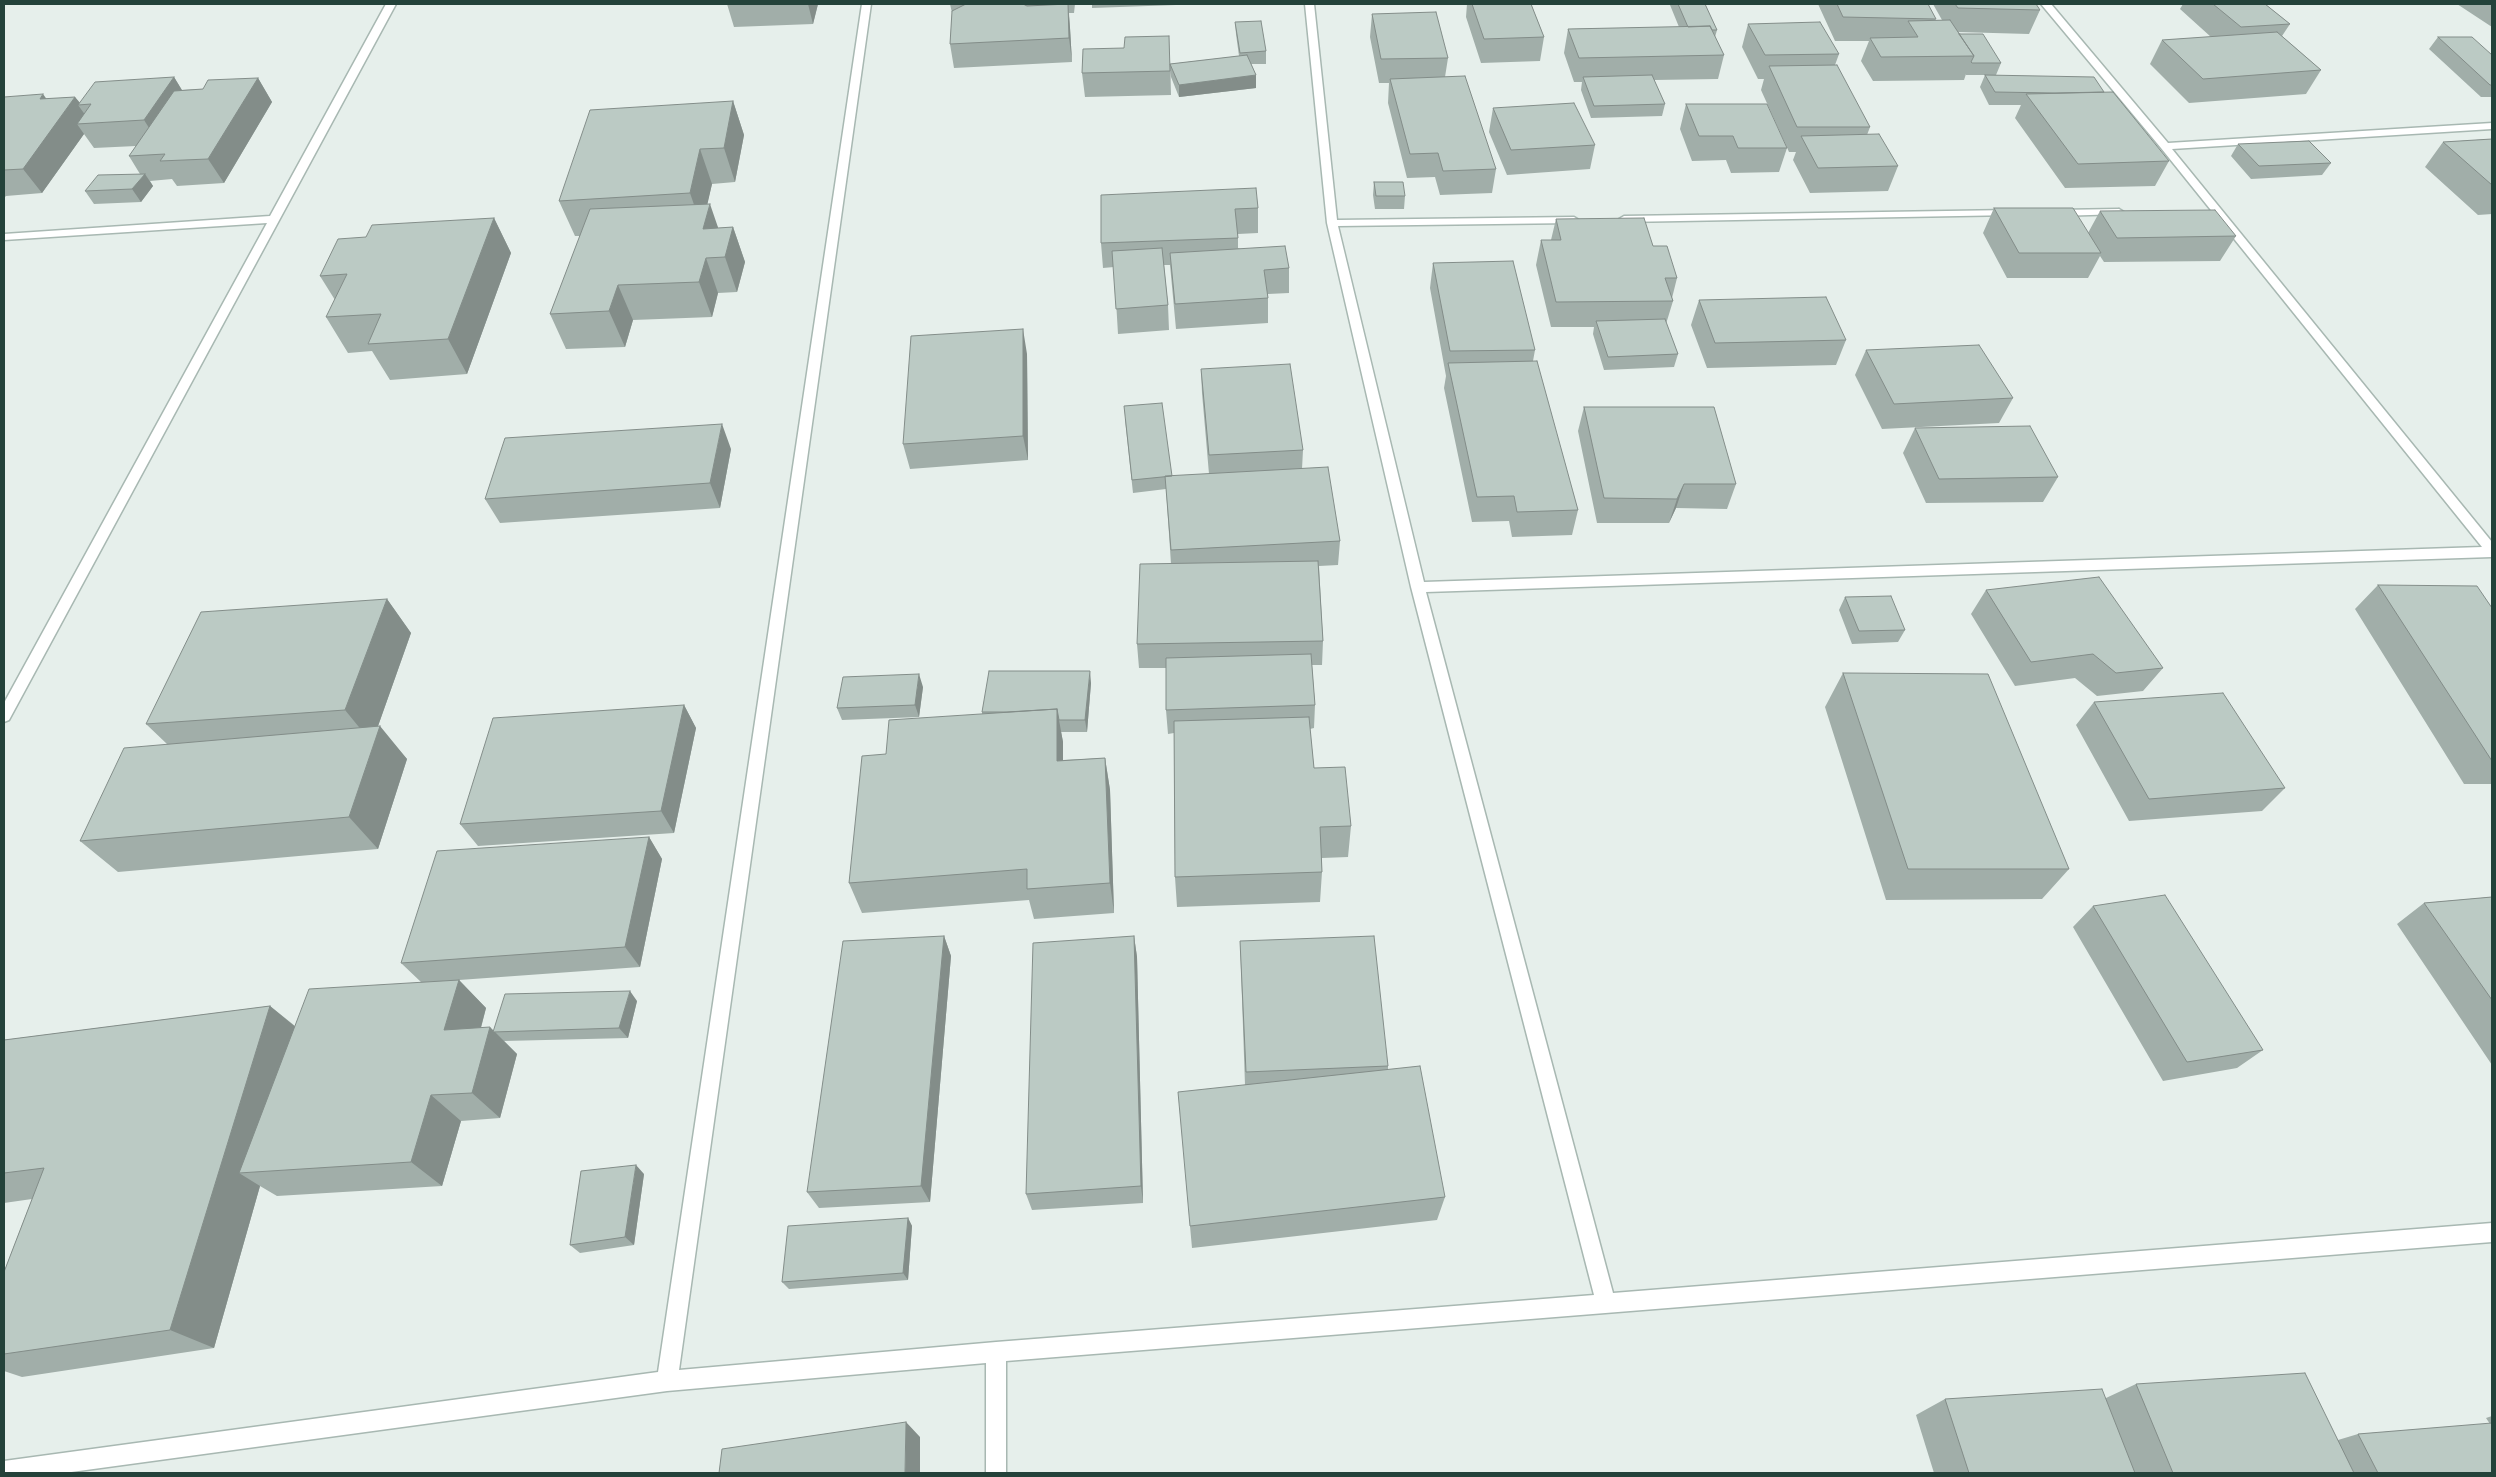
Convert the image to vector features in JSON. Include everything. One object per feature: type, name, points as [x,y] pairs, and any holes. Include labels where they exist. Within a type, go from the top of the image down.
[{"type":"street","points":[[4,716],[390,4]]},
{"type":"street","points":[[667,1381],[866,4]]},
{"type":"street","points":[[1309,4],[1332,223],[1418,587],[1606,1305]]},
{"type":"street","points":[[2046,4],[2165,146],[2210,210],[2492,552]]},
{"type":"street","points":[[2165,146],[2492,126]]},
{"type":"street","points":[[2047,213],[2126,212]]},
{"type":"street","points":[[1610,219],[2027,213]]},
{"type":"street","points":[[4,237],[272,219]]},
{"type":"street","points":[[1332,223],[1590,219]]},
{"type":"street","points":[[1418,587],[2492,552]]},
{"type":"street","points":[[4,1471],[667,1381],[996,1352],[1606,1305],[2492,1233]]},
{"type":"street","points":[[996,1352],[996,1473]]},
{"type":"building","points":[[966,4],[1023,4],[1027,6],[1068,4],[1069,38],[950,44],[952,11]]},
{"type":"building","points":[[1472,4],[1531,4],[1544,37],[1484,39]]},
{"type":"building","points":[[1678,4],[1705,4],[1717,30],[1712,30],[1710,26],[1688,27]]},
{"type":"building","points":[[1837,4],[1928,4],[1936,19],[1843,17]]},
{"type":"building","points":[[1955,4],[2036,4],[2040,10],[1958,8]]},
{"type":"building","points":[[2213,4],[2265,4],[2290,24],[2241,27]]},
{"type":"building","points":[[1436,12],[1448,58],[1381,59],[1372,14]]},
{"type":"building","points":[[1950,20],[1974,56],[1881,57],[1870,38],[1918,37],[1908,21]]},
{"type":"building","points":[[1261,21],[1266,51],[1240,53],[1235,22]]},
{"type":"building","points":[[1820,22],[1839,54],[1765,55],[1748,24]]},
{"type":"building","points":[[1710,26],[1724,55],[1579,58],[1568,29]]},
{"type":"building","points":[[2277,32],[2321,70],[2203,79],[2162,40]]},
{"type":"building","points":[[1959,34],[1983,34],[2001,63],[1972,63],[1974,56]]},
{"type":"building","points":[[1169,36],[1170,71],[1082,73],[1083,49],[1124,48],[1125,37]]},
{"type":"building","points":[[2438,37],[2472,37],[2492,55],[2492,85],[2490,85]]},
{"type":"building","points":[[1247,55],[1256,75],[1179,85],[1170,64]]},
{"type":"building","points":[[1837,65],[1870,127],[1797,127],[1769,66]]},
{"type":"building","points":[[1652,75],[1665,104],[1594,106],[1583,77]]},
{"type":"building","points":[[1985,75],[2094,77],[2104,92],[1995,92]]},
{"type":"building","points":[[1465,76],[1496,169],[1443,171],[1438,153],[1410,154],[1390,79]]},
{"type":"building","points":[[174,77],[144,120],[77,124],[91,104],[78,105],[95,82]]},
{"type":"building","points":[[258,78],[208,159],[160,161],[165,154],[129,156],[174,91],[203,89],[208,80]]},
{"type":"building","points":[[2113,92],[2169,161],[2078,164],[2026,94]]},
{"type":"building","points":[[43,94],[40,99],[75,97],[23,169],[4,170],[4,97]]},
{"type":"building","points":[[733,101],[724,148],[700,149],[690,193],[559,201],[590,110]]},
{"type":"building","points":[[1574,103],[1595,145],[1511,150],[1493,108]]},
{"type":"building","points":[[1686,104],[1767,104],[1787,148],[1738,148],[1733,136],[1699,136]]},
{"type":"building","points":[[1879,134],[1898,166],[1818,168],[1801,136]]},
{"type":"building","points":[[2492,139],[2492,185],[2443,142]]},
{"type":"building","points":[[2309,141],[2331,163],[2259,166],[2238,144]]},
{"type":"building","points":[[145,174],[132,189],[85,191],[98,175]]},
{"type":"building","points":[[1374,182],[1403,182],[1405,196],[1376,196]]},
{"type":"building","points":[[1256,188],[1258,208],[1235,209],[1238,238],[1101,243],[1101,195]]},
{"type":"building","points":[[710,204],[703,229],[733,227],[725,257],[706,258],[699,282],[618,285],[609,311],[550,314],[590,209]]},
{"type":"building","points":[[1994,208],[2073,208],[2101,253],[2019,253]]},
{"type":"building","points":[[2215,210],[2236,236],[2117,238],[2100,211]]},
{"type":"building","points":[[494,218],[448,339],[368,344],[381,314],[326,317],[347,274],[320,276],[338,239],[366,237],[372,225]]},
{"type":"building","points":[[1644,218],[1653,246],[1667,246],[1677,278],[1665,278],[1673,301],[1556,302],[1541,240],[1561,240],[1556,219]]},
{"type":"building","points":[[1285,246],[1289,268],[1264,270],[1268,298],[1175,304],[1170,253]]},
{"type":"building","points":[[1162,248],[1168,305],[1116,309],[1112,251]]},
{"type":"building","points":[[1513,261],[1535,350],[1450,351],[1433,263]]},
{"type":"building","points":[[1826,297],[1846,340],[1715,343],[1699,300]]},
{"type":"building","points":[[1665,319],[1678,354],[1608,357],[1596,321]]},
{"type":"building","points":[[1023,329],[1023,436],[903,444],[911,336]]},
{"type":"building","points":[[1979,345],[2013,398],[1894,404],[1866,350]]},
{"type":"building","points":[[1537,361],[1578,510],[1517,512],[1514,496],[1477,497],[1448,363]]},
{"type":"building","points":[[1290,364],[1303,450],[1209,455],[1201,369]]},
{"type":"building","points":[[1162,403],[1172,476],[1132,480],[1124,406]]},
{"type":"building","points":[[1584,407],[1714,407],[1736,484],[1684,484],[1677,499],[1604,498]]},
{"type":"building","points":[[722,424],[710,483],[485,499],[505,438]]},
{"type":"building","points":[[2030,426],[2058,477],[1939,479],[1915,428]]},
{"type":"building","points":[[1328,467],[1340,541],[1171,550],[1165,476]]},
{"type":"building","points":[[1318,561],[1323,641],[1137,644],[1140,564]]},
{"type":"building","points":[[2099,577],[2163,668],[2116,673],[2093,654],[2031,662],[1986,590]]},
{"type":"building","points":[[2378,585],[2477,586],[2492,608],[2492,761]]},
{"type":"building","points":[[1891,596],[1905,630],[1859,631],[1845,597]]},
{"type":"building","points":[[387,599],[345,710],[146,724],[201,612]]},
{"type":"building","points":[[1311,654],[1315,705],[1166,710],[1166,658]]},
{"type":"building","points":[[989,671],[1090,671],[1085,720],[1059,720],[1057,709],[982,712]]},
{"type":"building","points":[[1843,673],[1988,674],[2069,869],[1908,869]]},
{"type":"building","points":[[919,674],[915,705],[837,708],[843,677]]},
{"type":"building","points":[[2223,693],[2285,788],[2149,799],[2094,702]]},
{"type":"building","points":[[684,705],[661,811],[460,824],[493,718]]},
{"type":"building","points":[[1057,709],[1057,761],[1105,758],[1110,883],[1027,889],[1027,869],[849,883],[862,756],[886,754],[889,720]]},
{"type":"building","points":[[1309,717],[1314,768],[1345,767],[1351,826],[1320,827],[1322,872],[1175,877],[1174,721]]},
{"type":"building","points":[[380,726],[349,817],[80,841],[124,748]]},
{"type":"building","points":[[649,837],[625,947],[401,963],[437,851]]},
{"type":"building","points":[[2165,895],[2263,1050],[2187,1062],[2093,906]]},
{"type":"building","points":[[2492,897],[2492,1000],[2424,903]]},
{"type":"building","points":[[944,936],[921,1186],[807,1192],[843,941]]},
{"type":"building","points":[[1134,936],[1141,1186],[1026,1194],[1033,943]]},
{"type":"building","points":[[1374,936],[1388,1066],[1246,1072],[1240,941]]},
{"type":"building","points":[[459,980],[444,1030],[490,1027],[472,1093],[431,1095],[411,1162],[239,1173],[309,989]]},
{"type":"building","points":[[630,991],[619,1028],[493,1032],[505,994]]},
{"type":"building","points":[[270,1006],[170,1330],[4,1354],[4,1272],[44,1168],[4,1173],[4,1040]]},
{"type":"building","points":[[1420,1066],[1445,1197],[1190,1226],[1178,1092]]},
{"type":"building","points":[[636,1165],[625,1237],[570,1245],[581,1171]]},
{"type":"building","points":[[908,1218],[903,1273],[782,1282],[788,1226]]},
{"type":"building","points":[[2305,1373],[2354,1473],[2173,1473],[2136,1384]]},
{"type":"building","points":[[2102,1389],[2135,1473],[1969,1473],[1945,1399]]},
{"type":"building","points":[[906,1422],[905,1473],[719,1473],[722,1449]]},
{"type":"building","points":[[2492,1423],[2492,1473],[2378,1473],[2358,1434]]}]
